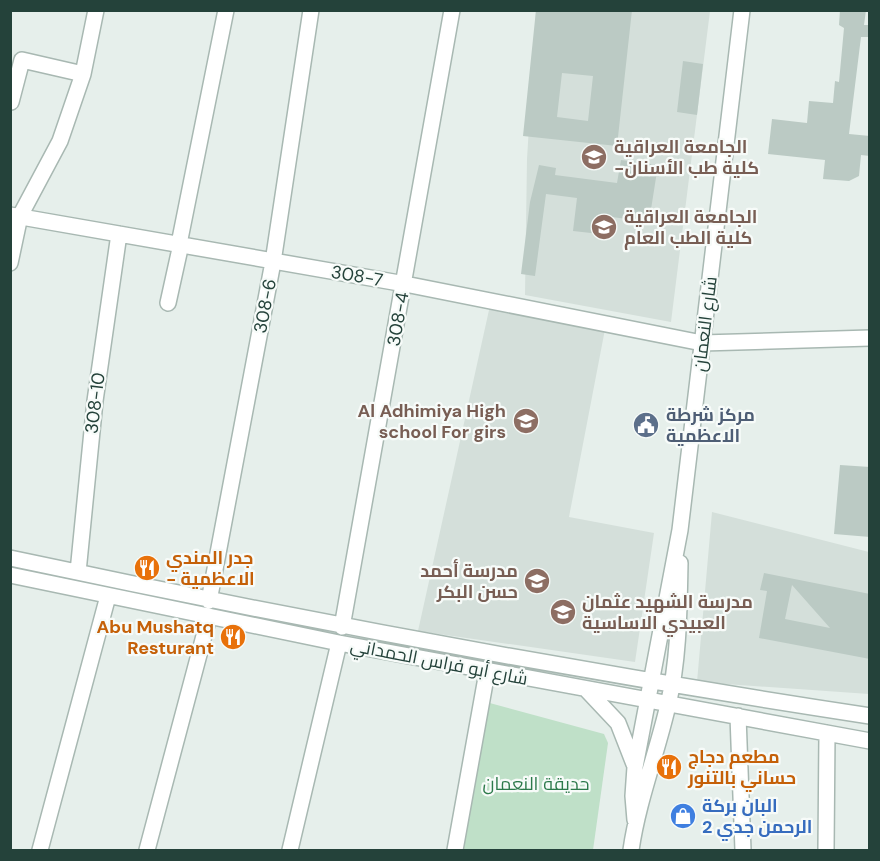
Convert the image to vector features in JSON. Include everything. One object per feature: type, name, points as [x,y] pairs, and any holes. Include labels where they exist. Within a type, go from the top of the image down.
[{"type":"street","points":[[10,263],[15,216],[60,141],[83,74],[96,10]]},
{"type":"street","points":[[168,303],[226,10]]},
{"type":"street","name":"308-6","points":[[209,601],[273,262],[311,10]]},
{"type":"street","name":"308-4","points":[[342,627],[405,284],[452,10]]},
{"type":"street","name":"شارع النعمان","points":[[631,850],[635,820],[633,796],[635,767],[680,531],[742,10]]},
{"type":"street","points":[[11,102],[22,60],[83,74]]},
{"type":"street","name":"308-7","points":[[15,216],[405,284],[702,343],[870,338]]},
{"type":"street","name":"308-10","points":[[78,572],[95,401],[119,234]]},
{"type":"street","name":"شارع النعمان","points":[[635,820],[645,795],[672,686],[679,606],[680,531]]},
{"type":"street","name":"شارع أبو فراس الحمداني","points":[[10,558],[342,627],[672,686],[870,716]]},
{"type":"street","name":"شارع أبو فراس الحمداني","points":[[10,575],[487,672],[870,741]]},
{"type":"street","points":[[40,850],[108,596]]},
{"type":"street","points":[[147,850],[209,617]]},
{"type":"street","points":[[290,850],[339,643]]},
{"type":"street","points":[[454,850],[487,672]]},
{"type":"street","points":[[586,689],[618,723],[635,767]]},
{"type":"street","points":[[738,716],[743,850]]},
{"type":"street","points":[[826,850],[827,733]]},
{"type":"shaded area","name":"الجامعة العراقية كلية الطب العام","points":[[536,11],[710,11],[671,322],[525,295],[527,159]]},
{"type":"shaded area","name":"Al Adhimiya High school For girs","points":[[491,301],[606,324],[569,517],[654,533],[635,662],[418,631]]},
{"type":"shaded area","points":[[712,512],[869,552],[869,694],[697,682]]},
{"type":"green space","name":"حديقة النعمان","points":[[486,702],[604,734],[608,743],[593,850],[457,850]]},
{"type":"building","points":[[536,10],[632,10],[617,146],[523,136]],"holes":[[[562,73],[593,76],[588,121],[557,117]]]},
{"type":"building","points":[[840,10],[866,10],[864,25],[870,25],[870,37],[861,37],[849,134],[870,136],[870,156],[861,155],[859,176],[849,181],[823,179],[825,160],[768,154],[772,119],[807,123],[809,101],[833,103],[835,81],[839,82],[844,28],[839,25]]},
{"type":"building","points":[[683,61],[703,64],[697,115],[677,112]]},
{"type":"building","points":[[621,160],[658,165],[649,222],[612,217],[609,235],[573,231],[577,198],[546,194],[535,276],[521,274],[530,202],[539,165],[556,168],[555,175],[617,183]]},
{"type":"building","points":[[840,465],[870,467],[870,537],[834,534]]},
{"type":"building","points":[[764,573],[870,594],[870,659],[759,638],[767,591],[760,590]],"holes":[[[792,585],[830,628],[785,619]]]},
{"type":"place","name":"الجامعة العراقية -كلية طب الأسنان","points":[[594,157]]},
{"type":"place","name":"الجامعة العراقية كلية الطب العام","points":[[604,227]]},
{"type":"place","name":"Al Adhimiya High school For girs","points":[[526,421]]},
{"type":"place","name":"مركز شرطة الاعظمية","points":[[646,425]]},
{"type":"place","name":"جدر المندي - الاعظمية","points":[[147,568]]},
{"type":"place","name":"مدرسة أحمد حسن البكر","points":[[537,581]]},
{"type":"place","name":"مدرسة الشهيد عثمان العبيدي الاساسية","points":[[563,612]]},
{"type":"place","name":"Abu Mushatq Resturant","points":[[233,637]]},
{"type":"place","name":"مطعم دجاج حساني بالتنور","points":[[669,767]]},
{"type":"place","name":"البان بركة الرحمن جدي 2","points":[[683,816]]}]
